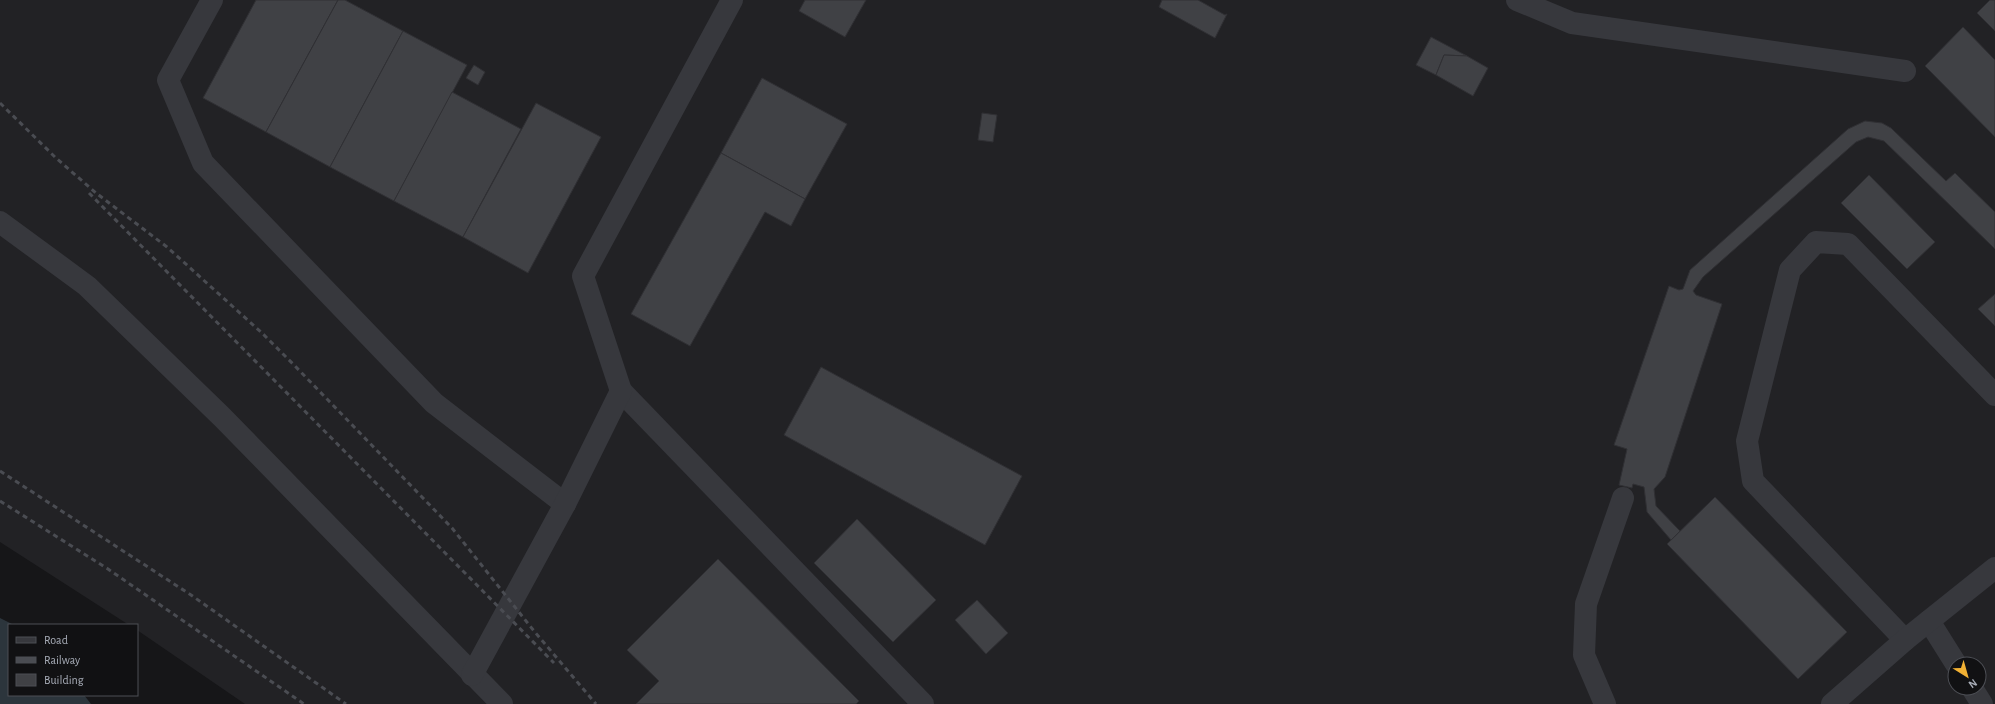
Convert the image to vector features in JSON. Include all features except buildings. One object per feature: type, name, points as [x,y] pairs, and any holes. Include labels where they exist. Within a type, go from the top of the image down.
[{"type":"street","points":[[212,0],[168,80],[203,164],[434,403],[565,504]]},
{"type":"street","points":[[732,0],[583,276],[621,391],[923,704]]},
{"type":"street","points":[[1517,0],[1572,23],[1905,71]]},
{"type":"street","points":[[0,222],[87,286],[222,417],[472,675],[502,704]]},
{"type":"street","points":[[1905,640],[1753,480],[1747,441],[1790,270],[1816,242],[1848,244],[1995,395]]},
{"type":"street","points":[[472,675],[565,504],[621,391]]},
{"type":"street","points":[[1605,704],[1584,655],[1586,604],[1623,498]]},
{"type":"street","points":[[1832,704],[1905,640],[1995,568]]},
{"type":"street","points":[[1929,621],[1951,656]]},
{"type":"shaded area","points":[[0,0],[1995,0],[1995,704],[245,704],[138,631],[138,624],[127,624],[0,542]]},
{"type":"shaded area","points":[[0,618],[12,624],[8,624],[8,696],[85,696],[91,704],[0,704]]},
{"type":"railway","points":[[0,103],[56,158],[96,193],[167,247],[262,333],[295,366],[452,528],[534,631],[596,704]]},
{"type":"railway","points":[[89,193],[554,663]]},
{"type":"railway","points":[[0,471],[191,595],[346,704]]},
{"type":"railway","points":[[0,501],[108,569],[304,704]]}]
